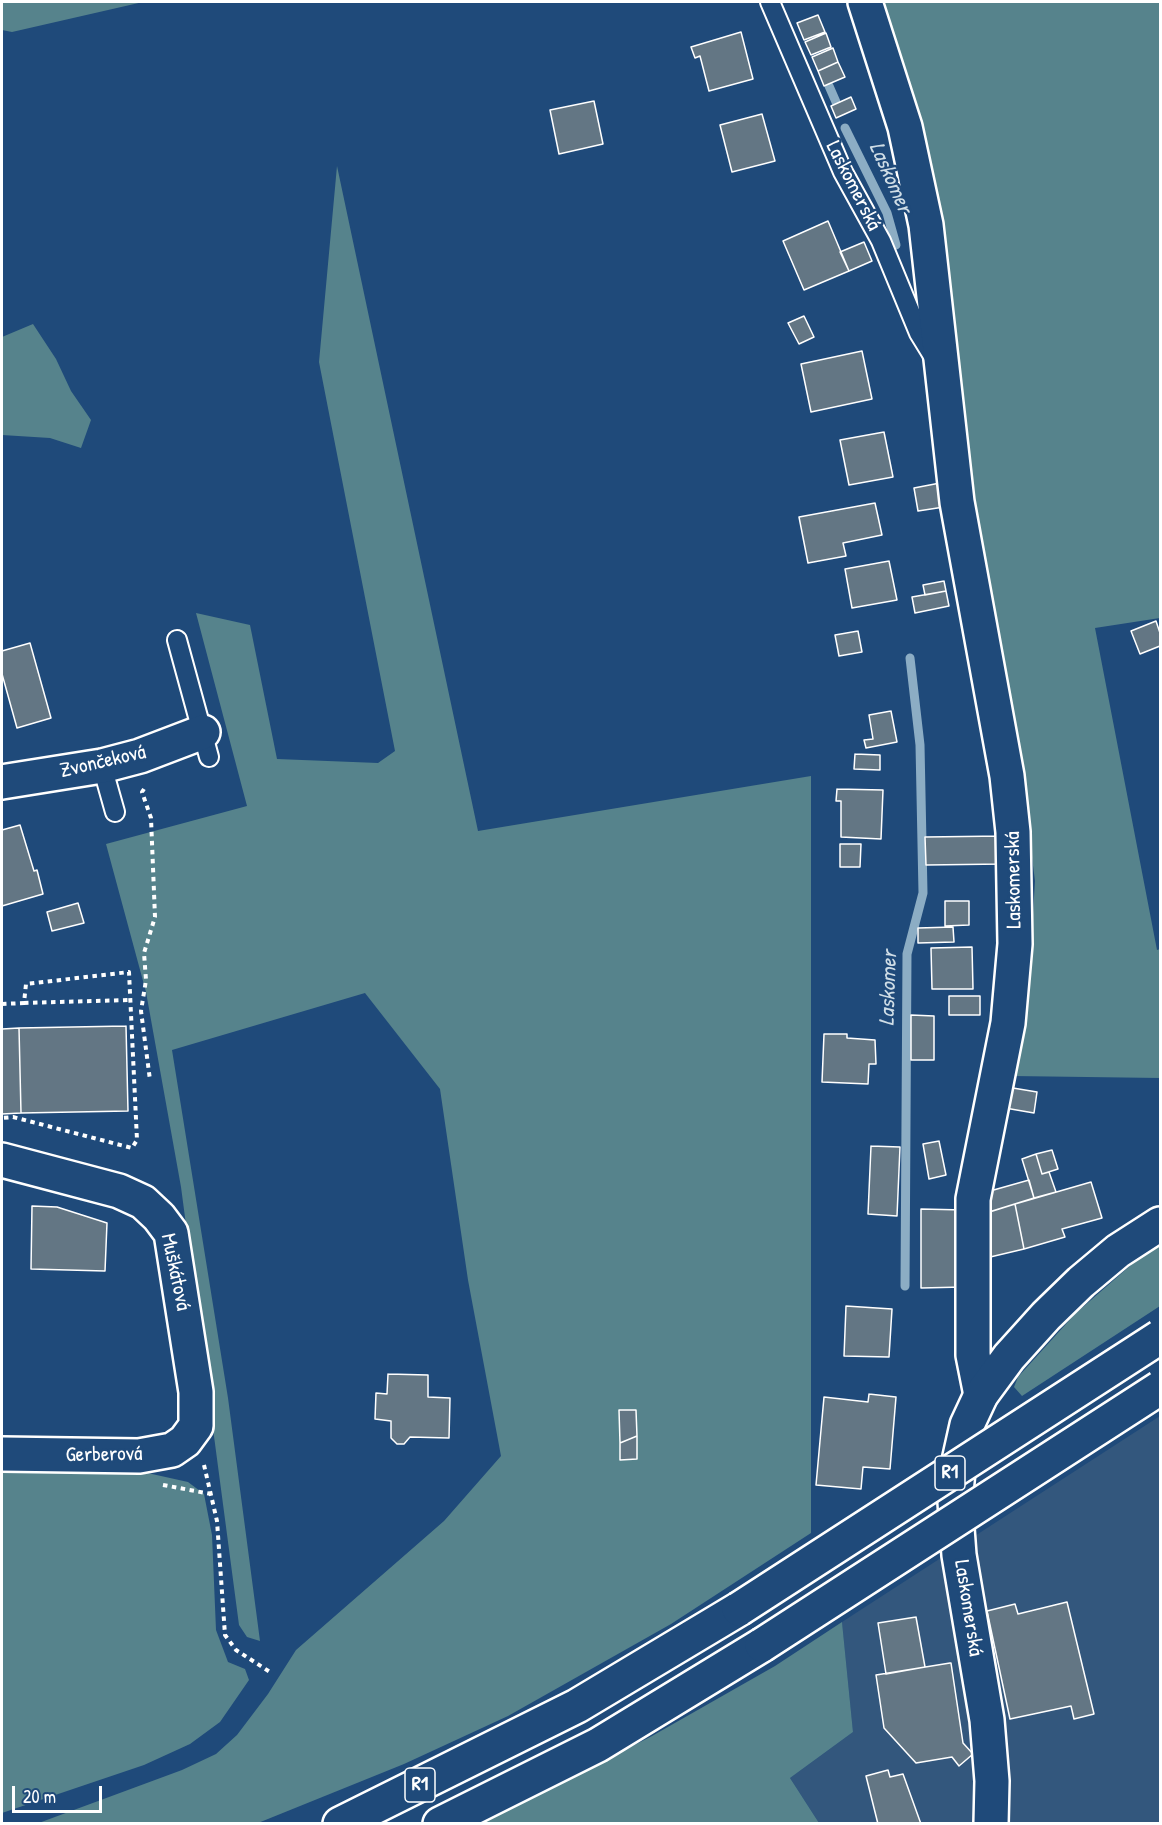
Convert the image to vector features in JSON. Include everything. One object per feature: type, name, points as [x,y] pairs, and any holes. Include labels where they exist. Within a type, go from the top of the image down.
[{"type":"main road","name":"Laskomerská","points":[[865,2],[888,68],[916,171],[933,277],[957,502],[1009,794],[1015,868],[1015,944],[1008,1023],[973,1199],[973,1355],[981,1395]]},
{"type":"main road","name":"Zvončeková","points":[[2,782],[102,766],[153,751],[206,744]]},
{"type":"main road","name":"Muškátová","points":[[2,1160],[119,1191],[143,1202],[159,1217],[171,1233],[196,1392],[196,1426]]},
{"type":"main road","name":"Laskomerská","points":[[991,1824],[990,1752],[959,1555],[955,1502],[958,1461],[967,1425],[981,1395],[1009,1357],[1081,1282],[1118,1251],[1161,1224]]},
{"type":"main road","name":"R1","points":[[340,1824],[577,1706],[739,1609],[1161,1337]]},
{"type":"main road","name":"R1","points":[[440,1824],[598,1745],[762,1645],[1161,1388]]},
{"type":"main road","name":"Gerberová","points":[[2,1455],[139,1456],[172,1450],[185,1442],[196,1426]]},
{"type":"lane","name":"Laskomerská","points":[[770,2],[839,163],[881,241],[920,333],[942,367]]},
{"type":"lane","points":[[177,640],[206,744]]},
{"type":"lane","points":[[102,766],[115,812]]},
{"type":"path","points":[[150,1080],[141,1011],[146,980],[144,953],[154,916],[151,818],[142,792],[154,768],[153,751]]},
{"type":"path","points":[[2,1118],[13,1117],[132,1148],[137,1140],[129,972],[26,984],[24,1003]]},
{"type":"path","points":[[2,1004],[130,1000]]},
{"type":"path","points":[[196,1426],[217,1521],[225,1635],[236,1650],[270,1672]]},
{"type":"path","points":[[158,1484],[211,1494]]},
{"type":"shaded area","points":[[1160,1416],[1160,1823],[819,1823],[790,1778],[853,1732],[842,1622]]},
{"type":"green space","points":[[2,2],[143,2],[12,32],[2,30]]},
{"type":"green space","points":[[880,2],[1160,2],[1160,618],[1095,628],[1157,950],[1160,949],[1160,1078],[1012,1076],[1028,995],[1035,881],[1020,765],[988,614],[934,183],[904,68]]},
{"type":"green space","points":[[337,166],[478,831],[811,776],[811,1533],[671,1624],[508,1716],[404,1764],[258,1823],[36,1824],[182,1770],[216,1754],[237,1735],[268,1694],[296,1650],[444,1521],[501,1456],[468,1280],[440,1089],[365,993],[172,1050],[228,1398],[260,1641],[247,1637],[239,1625],[181,1187],[146,992],[106,844],[247,806],[196,613],[250,625],[277,759],[378,763],[395,751],[319,362]]},
{"type":"green space","points":[[33,324],[56,359],[71,391],[91,420],[81,448],[50,438],[2,435],[2,337]]},
{"type":"green space","points":[[1160,1243],[1160,1306],[1022,1396],[1014,1387],[1018,1377],[1075,1314],[1147,1251]]},
{"type":"green space","points":[[2,1468],[134,1470],[188,1482],[204,1494],[212,1535],[216,1630],[228,1662],[245,1669],[249,1680],[220,1722],[190,1744],[144,1765],[2,1813]]},
{"type":"green space","points":[[842,1622],[853,1732],[790,1778],[819,1823],[482,1823],[652,1736],[775,1666]]},
{"type":"building","points":[[818,15],[825,32],[804,40],[797,23]]},
{"type":"building","points":[[741,32],[753,79],[709,91],[700,56],[695,58],[691,47]]},
{"type":"building","points":[[826,33],[831,47],[811,55],[805,42]]},
{"type":"building","points":[[833,48],[838,62],[818,71],[812,57]]},
{"type":"building","points":[[838,62],[845,77],[824,86],[818,71]]},
{"type":"building","points":[[851,97],[856,109],[836,118],[831,106]]},
{"type":"building","points":[[594,101],[603,144],[559,154],[550,110]]},
{"type":"building","points":[[762,114],[775,161],[732,172],[720,125]]},
{"type":"building","points":[[828,221],[849,271],[804,290],[783,241]]},
{"type":"building","points":[[864,242],[872,261],[849,271],[840,252]]},
{"type":"building","points":[[804,316],[814,337],[799,344],[788,323]]},
{"type":"building","points":[[862,351],[872,399],[811,412],[801,364]]},
{"type":"building","points":[[884,432],[893,477],[849,485],[840,440]]},
{"type":"building","points":[[940,483],[944,507],[918,511],[914,488]]},
{"type":"building","points":[[875,503],[882,535],[843,543],[846,556],[808,563],[799,517]]},
{"type":"building","points":[[889,561],[897,600],[852,608],[845,569]]},
{"type":"building","points":[[944,581],[946,591],[925,595],[923,585]]},
{"type":"building","points":[[946,591],[949,606],[915,613],[912,597]]},
{"type":"building","points":[[1156,621],[1160,633],[1160,646],[1140,654],[1131,631]]},
{"type":"building","points":[[858,631],[862,652],[839,656],[835,635]]},
{"type":"building","points":[[30,643],[51,718],[17,728],[2,674],[2,651]]},
{"type":"building","points":[[891,711],[897,742],[866,748],[864,740],[873,739],[869,715]]},
{"type":"building","points":[[855,754],[880,755],[880,770],[854,769]]},
{"type":"building","points":[[837,789],[883,790],[881,839],[841,837],[841,801],[836,801]]},
{"type":"building","points":[[20,825],[34,871],[37,870],[43,894],[2,906],[2,830]]},
{"type":"building","points":[[1002,836],[1003,864],[926,865],[925,837]]},
{"type":"building","points":[[840,844],[861,844],[860,867],[840,867]]},
{"type":"building","points":[[945,901],[969,901],[969,925],[945,926]]},
{"type":"building","points":[[78,903],[84,923],[52,931],[47,912]]},
{"type":"building","points":[[953,927],[954,942],[918,943],[918,928]]},
{"type":"building","points":[[972,947],[973,989],[932,989],[931,948]]},
{"type":"building","points":[[949,996],[980,996],[980,1015],[949,1015]]},
{"type":"building","points":[[911,1015],[934,1016],[934,1060],[911,1060]]},
{"type":"building","points":[[126,1026],[128,1111],[21,1113],[19,1028]]},
{"type":"building","points":[[19,1028],[21,1113],[2,1114],[2,1029]]},
{"type":"building","points":[[824,1034],[847,1034],[847,1038],[875,1040],[876,1064],[869,1064],[868,1084],[822,1082]]},
{"type":"building","points":[[1007,1087],[1037,1092],[1034,1113],[1005,1108]]},
{"type":"building","points":[[939,1141],[946,1175],[929,1179],[923,1144]]},
{"type":"building","points":[[871,1146],[900,1147],[897,1216],[868,1214]]},
{"type":"building","points":[[1052,1150],[1058,1169],[1042,1174],[1036,1154]]},
{"type":"building","points":[[1036,1154],[1042,1174],[1049,1172],[1056,1192],[1034,1198],[1022,1159]]},
{"type":"building","points":[[1029,1180],[1034,1198],[989,1212],[983,1193]]},
{"type":"building","points":[[1091,1182],[1102,1218],[1062,1229],[1065,1237],[1024,1249],[1015,1204]]},
{"type":"building","points":[[1015,1204],[1024,1249],[986,1258],[980,1215]]},
{"type":"building","points":[[32,1206],[57,1207],[107,1223],[105,1271],[31,1269]]},
{"type":"building","points":[[921,1209],[964,1210],[963,1287],[921,1288]]},
{"type":"building","points":[[846,1306],[892,1309],[889,1357],[844,1356]]},
{"type":"building","points":[[388,1374],[428,1375],[428,1397],[450,1398],[449,1438],[410,1437],[404,1444],[397,1444],[391,1438],[391,1421],[375,1419],[376,1393],[387,1394]]},
{"type":"building","points":[[869,1394],[896,1397],[890,1469],[863,1467],[861,1489],[816,1485],[824,1397],[868,1402]]},
{"type":"building","points":[[619,1410],[636,1410],[637,1436],[620,1443]]},
{"type":"building","points":[[637,1436],[637,1459],[620,1460],[620,1443]]},
{"type":"building","points":[[1067,1602],[1094,1714],[1074,1719],[1071,1706],[1010,1719],[987,1611],[1015,1604],[1018,1614]]},
{"type":"building","points":[[916,1617],[925,1667],[886,1674],[878,1623]]},
{"type":"building","points":[[951,1663],[963,1743],[973,1754],[959,1766],[952,1757],[916,1763],[884,1728],[876,1675]]},
{"type":"building","points":[[888,1770],[890,1777],[903,1774],[921,1824],[878,1824],[866,1776]]},
{"type":"waterway","name":"Laskomer","points":[[829,86],[836,102]]},
{"type":"waterway","name":"Laskomer","points":[[845,128],[887,213],[896,245]]},
{"type":"waterway","name":"Laskomer","points":[[905,1286],[907,954],[923,893],[920,745],[910,658]]}]
